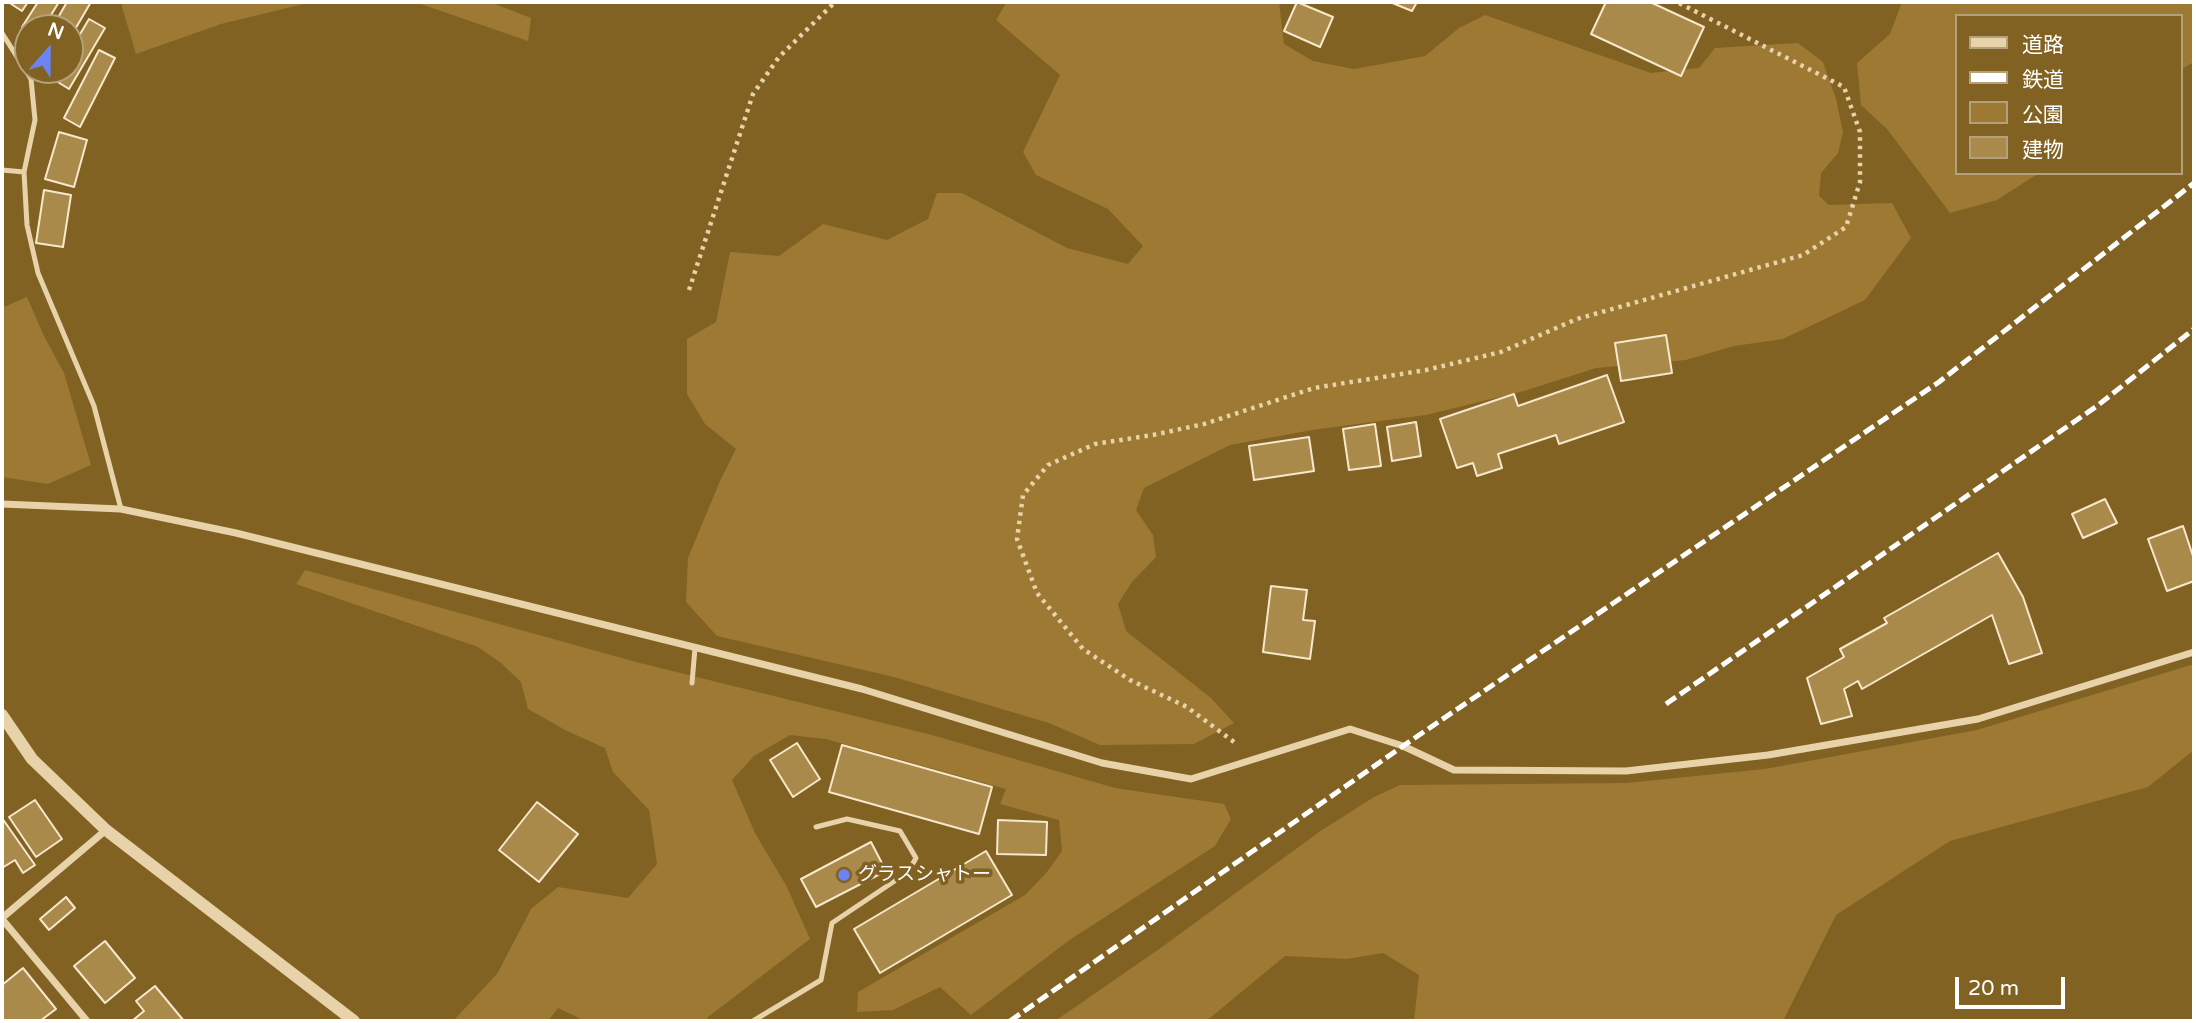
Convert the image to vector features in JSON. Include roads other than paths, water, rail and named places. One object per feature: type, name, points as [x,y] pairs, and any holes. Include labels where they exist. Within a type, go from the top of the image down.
[{"type":"street","points":[[2,504],[121,509],[236,533],[862,689],[1102,762],[1191,779],[1350,729],[1403,746],[1454,770],[1626,771],[1768,755],[1978,719],[2194,652]]},
{"type":"street","points":[[2,715],[32,759],[106,830],[354,1021]]},
{"type":"street","points":[[87,1021],[2,918],[106,830]]},
{"type":"lane","points":[[2,33],[31,79],[35,120],[24,172],[27,225],[38,273],[94,406],[121,509]]},
{"type":"lane","points":[[2,170],[24,172]]},
{"type":"lane","points":[[692,683],[695,648]]},
{"type":"lane","points":[[753,1021],[821,980],[832,923],[908,872],[916,858],[900,831],[847,819],[816,827]]},
{"type":"railway","points":[[1010,1021],[1403,746],[1939,382],[2194,183]]},
{"type":"railway","points":[[1666,704],[2097,406],[2194,329]]},
{"type":"place","name":"グラスシャトー","points":[[844,875]]}]
